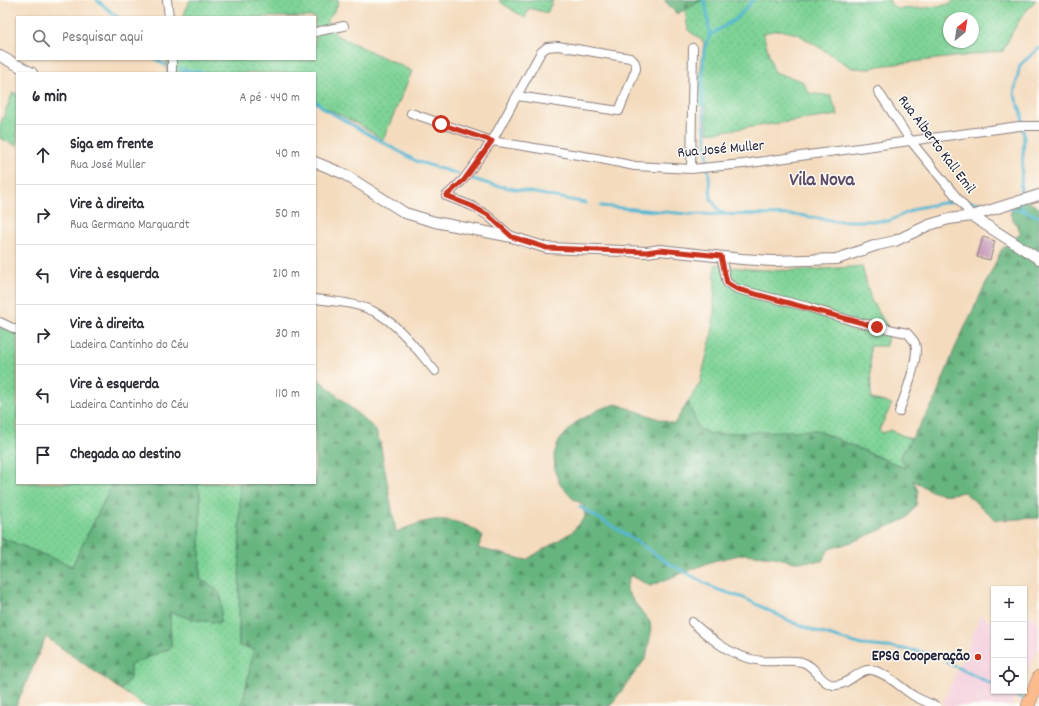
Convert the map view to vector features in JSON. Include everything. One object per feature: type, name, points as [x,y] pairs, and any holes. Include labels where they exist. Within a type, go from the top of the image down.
[{"type":"main road","points":[[1028,706],[1039,677]]},
{"type":"street","points":[[167,0],[169,16]]},
{"type":"street","points":[[316,32],[344,26]]},
{"type":"street","points":[[512,237],[488,215],[472,206],[446,196],[464,180],[492,141],[541,52],[546,47],[558,46],[630,58],[636,64],[636,69],[619,111],[517,96]]},
{"type":"street","points":[[690,169],[693,48]]},
{"type":"street","points":[[0,56],[30,72]]},
{"type":"street","points":[[172,60],[172,72]]},
{"type":"street","name":"Rua Alberto Kall Emil","points":[[878,91],[910,140],[972,216]]},
{"type":"street","name":"Rua José Muller","points":[[411,113],[492,141],[635,166],[690,169],[743,164],[1019,126],[1039,126]]},
{"type":"street","points":[[316,162],[344,174],[405,213],[435,222],[512,237],[547,248],[647,252],[660,250],[773,261],[837,260],[895,241],[929,225],[949,219],[972,216],[1039,195]]},
{"type":"street","points":[[972,216],[1039,259]]},
{"type":"street","points":[[721,256],[727,283],[737,289],[808,307],[852,321],[907,333],[912,338],[915,345],[915,362],[899,412]]},
{"type":"street","points":[[316,299],[355,306],[374,312],[406,338],[435,371]]},
{"type":"street","points":[[0,322],[16,330]]},
{"type":"street","points":[[692,622],[711,639],[743,658],[762,661],[801,662],[810,666],[825,682],[834,685],[844,683],[866,670],[874,671],[886,677],[914,696],[936,706]]},
{"type":"shaded area","points":[[1027,614],[1039,623],[1039,647],[1027,672]]},
{"type":"shaded area","name":"EPSG Cooperação","points":[[981,615],[991,622],[991,694],[1017,694],[1011,706],[942,705]]},
{"type":"green space","points":[[190,0],[339,0],[336,8],[327,21],[336,35],[412,71],[383,140],[362,126],[322,106],[316,101],[316,72],[167,72],[167,60],[316,60],[316,16],[183,16]]},
{"type":"green space","points":[[499,0],[553,0],[547,13],[529,8],[525,18]]},
{"type":"green space","points":[[664,0],[702,0],[677,14]]},
{"type":"green space","points":[[702,0],[890,0],[890,4],[898,9],[923,8],[950,4],[955,0],[1036,0],[1017,24],[1003,51],[879,66],[868,69],[852,68],[798,34],[779,30],[763,33],[774,72],[802,81],[809,93],[831,96],[838,115],[708,133],[706,107],[696,104],[704,42],[688,30],[685,10]]},
{"type":"green space","points":[[13,92],[16,94],[16,146],[0,138],[0,125]]},
{"type":"green space","points":[[1024,199],[1039,208],[1039,518],[996,520],[964,492],[948,494],[937,493],[913,480],[918,491],[916,505],[906,519],[852,542],[829,549],[822,561],[795,562],[774,557],[744,554],[713,561],[650,586],[630,575],[626,589],[650,622],[651,633],[646,658],[610,706],[242,706],[254,649],[239,646],[240,484],[316,484],[316,377],[375,429],[380,442],[396,532],[422,522],[446,520],[465,525],[479,532],[483,536],[478,548],[526,560],[572,532],[585,517],[583,505],[571,497],[560,484],[555,472],[554,455],[559,441],[575,423],[600,409],[616,404],[674,424],[688,402],[698,428],[710,434],[816,430],[906,469],[900,457],[934,402],[955,348],[1002,249],[1021,233],[1010,214],[1017,202]]},
{"type":"green space","points":[[715,264],[770,270],[807,270],[862,266],[871,300],[889,329],[886,346],[870,346],[871,399],[892,404],[879,430],[883,433],[890,430],[911,439],[900,457],[907,469],[816,430],[710,434],[698,428],[688,402],[700,383],[712,334]]},
{"type":"green space","points":[[0,320],[16,328],[16,484],[113,484],[72,566],[0,537]]},
{"type":"green space","points":[[113,484],[197,484],[200,493],[200,580],[214,588],[220,596],[220,623],[192,619],[170,612],[171,648],[130,665],[130,678],[121,690],[46,637],[16,706],[0,706],[0,537],[72,566]]},
{"type":"green space","points":[[197,484],[240,484],[239,645],[254,649],[242,706],[145,706],[121,690],[130,678],[130,665],[171,648],[170,612],[192,619],[220,623],[221,602],[218,591],[208,583],[200,580],[200,493]]},
{"type":"building","points":[[983,237],[995,241],[990,260],[977,257]]},
{"type":"waterway","points":[[97,0],[116,16]]},
{"type":"waterway","points":[[703,0],[706,6],[710,35]]},
{"type":"waterway","points":[[723,212],[719,211],[711,199],[702,94],[704,49],[710,35],[736,19],[753,0]]},
{"type":"waterway","points":[[1025,211],[1022,208],[1020,199],[1024,140],[1022,114],[1014,94],[1020,65],[1039,48]]},
{"type":"waterway","points":[[158,60],[165,65]]},
{"type":"waterway","points":[[180,69],[198,72]]},
{"type":"waterway","points":[[316,102],[326,110],[416,161],[458,174]]},
{"type":"waterway","points":[[473,179],[489,184],[586,203]]},
{"type":"waterway","points":[[601,206],[687,214],[798,215],[836,221],[889,221],[917,208],[957,201]]},
{"type":"waterway","points":[[963,201],[995,205]]},
{"type":"waterway","points":[[1008,208],[1025,211],[1039,217]]},
{"type":"waterway","points":[[580,507],[622,532],[670,564],[716,589],[744,598],[794,623],[862,645],[897,648],[932,655]]},
{"type":"waterway","points":[[946,662],[991,684]]},
{"type":"waterway","points":[[1013,694],[1027,701]]},
{"type":"place","name":"EPSG Cooperação","points":[[978,657]]},
{"type":"district","name":"Vila Nova","points":[[822,181]]},
{"type":"route","points":[[441,124],[492,141],[464,180],[446,196],[472,206],[488,215],[512,237],[547,248],[574,250],[629,250],[647,252],[660,250],[721,256],[727,283],[737,289],[808,307],[877,327]]}]
